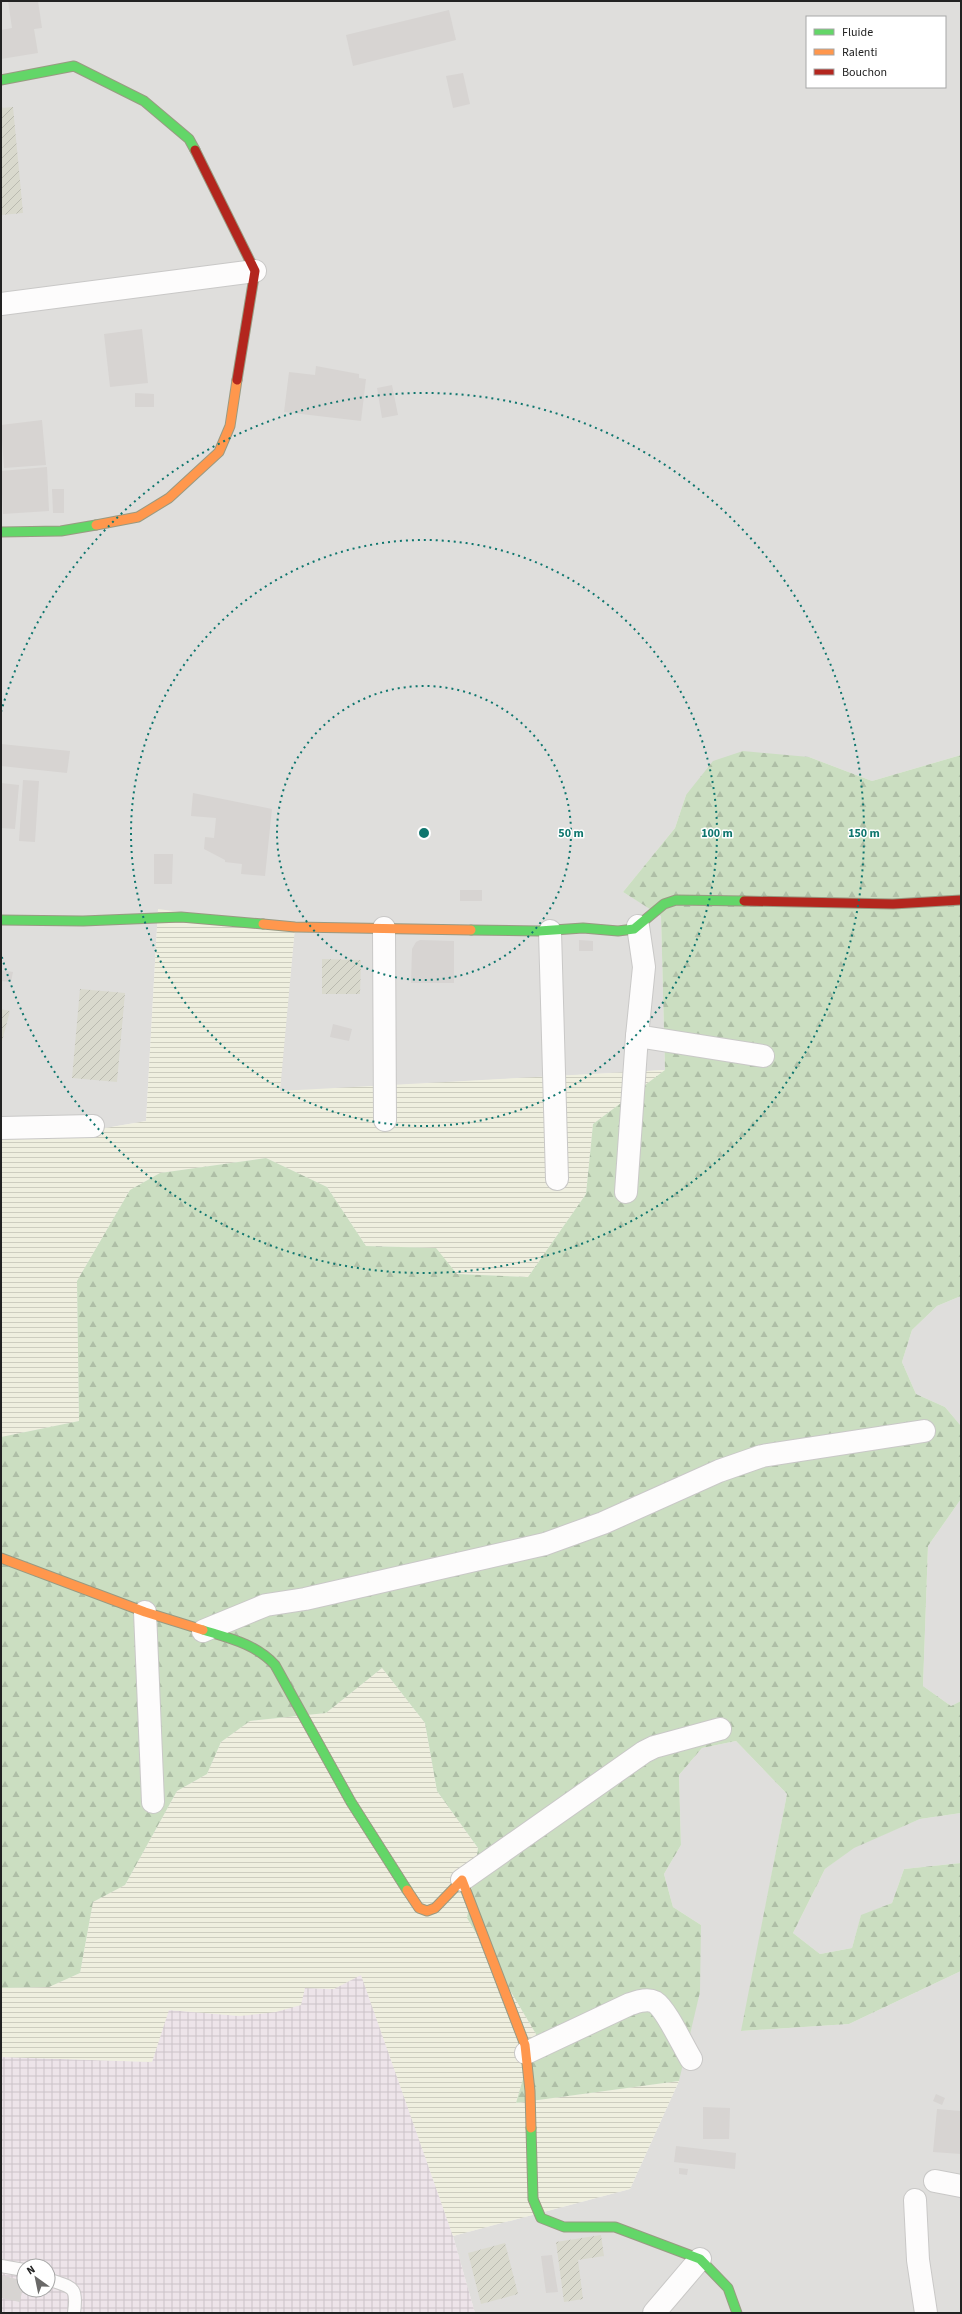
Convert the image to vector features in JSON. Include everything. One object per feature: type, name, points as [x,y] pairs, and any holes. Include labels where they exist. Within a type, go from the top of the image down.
[{"type":"street","points":[[1,80],[74,66],[144,102],[189,139],[219,195],[255,271],[230,426],[219,452],[169,498],[138,517],[61,531],[1,532]]},
{"type":"street","points":[[1,304],[255,271]]},
{"type":"street","points":[[1,920],[84,921],[181,917],[295,927],[550,931],[583,928],[627,931],[638,926],[664,904],[676,900],[893,904],[961,900]]},
{"type":"street","points":[[626,1192],[637,1036],[644,967],[638,926]]},
{"type":"street","points":[[384,928],[385,1120]]},
{"type":"street","points":[[550,931],[557,1179]]},
{"type":"street","points":[[637,1036],[763,1056]]},
{"type":"street","points":[[1,1128],[93,1126]]},
{"type":"street","points":[[203,1631],[266,1605],[305,1599],[545,1544],[603,1523],[719,1471],[762,1456],[924,1431]]},
{"type":"street","points":[[1,1558],[145,1612],[247,1644],[265,1654],[275,1665],[350,1802],[419,1908],[427,1911],[435,1908],[462,1880],[644,1752],[654,1747],[720,1729]]},
{"type":"street","points":[[145,1612],[153,1802]]},
{"type":"street","points":[[462,1880],[521,2033],[526,2053],[530,2091],[533,2199],[541,2218],[564,2227],[615,2227],[700,2259],[728,2288],[737,2313]]},
{"type":"street","points":[[526,2053],[630,2004],[644,2000],[654,2002],[661,2009],[691,2059]]},
{"type":"street","points":[[935,2181],[961,2186]]},
{"type":"street","points":[[915,2200],[918,2260],[926,2313]]},
{"type":"street","points":[[654,2313],[700,2259]]},
{"type":"lane","points":[[1,2266],[16,2269]]},
{"type":"lane","points":[[56,2282],[74,2290],[77,2295],[74,2313]]},
{"type":"shaded area","points":[[1,1],[961,1],[961,755],[872,781],[809,757],[686,795],[675,828],[623,892],[661,915],[665,1070],[279,1092],[295,927],[158,910],[146,1121],[94,1130],[1,1129]]},
{"type":"shaded area","points":[[13,107],[23,213],[1,215],[1,108]]},
{"type":"shaded area","points":[[322,959],[361,960],[360,994],[322,994]]},
{"type":"shaded area","points":[[80,989],[125,993],[117,1082],[72,1078]]},
{"type":"shaded area","points":[[1,1009],[10,1011],[1,1045]]},
{"type":"shaded area","points":[[961,1296],[961,1426],[945,1407],[916,1394],[902,1362],[912,1330],[937,1306]]},
{"type":"shaded area","points":[[961,1499],[961,1701],[951,1706],[923,1686],[928,1546]]},
{"type":"shaded area","points":[[736,1741],[787,1794],[742,2031],[849,2024],[961,1971],[961,2313],[475,2313],[453,2236],[630,2189],[679,2081],[701,1925],[673,1907],[664,1874],[681,1845],[679,1775],[702,1748]]},
{"type":"shaded area","points":[[961,1813],[961,1863],[904,1869],[892,1903],[861,1916],[852,1948],[820,1954],[793,1933],[825,1869],[854,1847],[920,1819]]},
{"type":"shaded area","points":[[361,1974],[453,2236],[475,2313],[1,2313],[1,2057],[152,2062],[168,2010],[240,2016],[305,1988],[334,1989]]},
{"type":"shaded area","points":[[601,2235],[604,2256],[578,2260],[583,2299],[564,2302],[556,2242]]},
{"type":"shaded area","points":[[505,2243],[518,2294],[481,2304],[468,2253]]},
{"type":"green space","points":[[743,751],[809,757],[872,781],[961,755],[961,1296],[937,1306],[912,1330],[902,1362],[916,1394],[945,1407],[961,1426],[961,1499],[928,1546],[923,1686],[951,1706],[961,1701],[961,1813],[920,1819],[854,1848],[825,1869],[793,1933],[820,1954],[852,1948],[861,1915],[892,1903],[904,1869],[961,1863],[961,1971],[849,2024],[741,2031],[787,1794],[736,1741],[702,1748],[679,1775],[681,1845],[664,1874],[673,1907],[701,1925],[700,1992],[679,2081],[516,2103],[536,2034],[467,1918],[478,1848],[437,1791],[425,1723],[382,1668],[326,1713],[250,1721],[221,1742],[207,1774],[177,1791],[125,1885],[93,1902],[80,1973],[49,1987],[1,1988],[1,1437],[79,1421],[77,1281],[130,1190],[160,1173],[266,1158],[327,1187],[366,1246],[436,1248],[457,1274],[528,1277],[586,1194],[593,1124],[665,1070],[661,916],[623,892],[675,828],[686,795],[713,761]]},
{"type":"green space","points":[[158,909],[295,927],[280,1091],[665,1070],[593,1124],[586,1194],[528,1277],[457,1274],[435,1248],[366,1246],[327,1187],[266,1158],[160,1173],[130,1190],[77,1281],[79,1421],[1,1437],[1,1129],[94,1130],[146,1121]]},
{"type":"green space","points":[[382,1668],[425,1723],[437,1791],[478,1848],[467,1918],[536,2034],[516,2103],[679,2081],[630,2189],[453,2236],[361,1975],[334,1989],[305,1988],[301,2005],[276,2012],[240,2016],[169,2010],[152,2062],[1,2057],[1,1988],[49,1987],[80,1973],[93,1902],[125,1885],[177,1791],[207,1774],[221,1742],[250,1721],[326,1713]]},
{"type":"building","points":[[8,1],[38,1],[42,28],[34,29],[38,53],[1,59],[1,30],[12,28]]},
{"type":"building","points":[[449,10],[456,40],[353,66],[346,35]]},
{"type":"building","points":[[463,73],[470,104],[453,108],[446,76]]},
{"type":"building","points":[[142,329],[148,383],[110,387],[104,334]]},
{"type":"building","points":[[316,366],[359,374],[359,378],[366,379],[361,421],[284,412],[289,372],[315,375]]},
{"type":"building","points":[[392,385],[398,415],[382,418],[377,388]]},
{"type":"building","points":[[135,393],[154,394],[154,407],[135,407]]},
{"type":"building","points":[[42,420],[46,465],[4,468],[1,425]]},
{"type":"building","points":[[47,467],[49,511],[3,514],[1,471]]},
{"type":"building","points":[[52,489],[64,489],[64,513],[53,513]]},
{"type":"building","points":[[1,744],[70,751],[67,773],[1,766]]},
{"type":"building","points":[[23,780],[39,781],[35,842],[19,841]]},
{"type":"building","points":[[1,783],[19,785],[15,829],[1,828]]},
{"type":"building","points":[[193,793],[272,809],[265,876],[241,874],[242,864],[225,862],[225,860],[204,849],[205,837],[214,838],[216,818],[191,816]]},
{"type":"building","points":[[154,854],[173,854],[172,884],[154,884]]},
{"type":"building","points":[[460,890],[482,890],[482,901],[460,901]]},
{"type":"building","points":[[420,940],[454,941],[454,983],[411,983],[412,949],[416,942]]},
{"type":"building","points":[[579,940],[593,941],[593,951],[579,951]]},
{"type":"building","points":[[1,970],[13,972],[11,982],[1,981]]},
{"type":"building","points":[[333,1024],[352,1029],[349,1041],[330,1037]]},
{"type":"building","points":[[936,2094],[945,2098],[942,2105],[933,2101]]},
{"type":"building","points":[[703,2107],[730,2108],[729,2139],[703,2139]]},
{"type":"building","points":[[937,2109],[961,2111],[961,2154],[933,2152]]},
{"type":"building","points":[[676,2146],[736,2153],[735,2169],[674,2162]]},
{"type":"building","points":[[679,2168],[688,2169],[687,2175],[679,2174]]},
{"type":"building","points":[[552,2255],[558,2292],[546,2293],[541,2256]]},
{"type":"building","points":[[1,2275],[16,2279],[16,2298],[21,2298],[20,2302],[1,2298]]},
{"type":"traffic: fast","points":[[1,80],[74,66],[144,101],[189,139],[195,150]]},
{"type":"traffic: fast","points":[[1,532],[61,531],[96,525]]},
{"type":"traffic: fast","points":[[471,930],[539,931],[583,928],[618,931],[634,929],[664,904],[676,900],[744,901]]},
{"type":"traffic: fast","points":[[1,920],[83,921],[181,917],[263,924]]},
{"type":"traffic: fast","points":[[203,1630],[251,1647],[268,1658],[275,1665],[351,1802],[407,1890]]},
{"type":"traffic: fast","points":[[531,2128],[533,2199],[541,2218],[564,2227],[615,2227],[700,2259],[728,2288],[737,2313]]},
{"type":"traffic: slow","points":[[96,525],[138,517],[169,498],[219,452],[230,426],[237,380]]},
{"type":"traffic: slow","points":[[263,924],[295,927],[471,930]]},
{"type":"traffic: slow","points":[[1,1558],[145,1612],[203,1630]]},
{"type":"traffic: slow","points":[[407,1890],[419,1908],[427,1911],[435,1908],[462,1880],[525,2045],[530,2091],[531,2128]]},
{"type":"traffic: jam","points":[[195,150],[255,271],[237,380]]},
{"type":"traffic: jam","points":[[744,901],[893,904],[961,900]]}]
